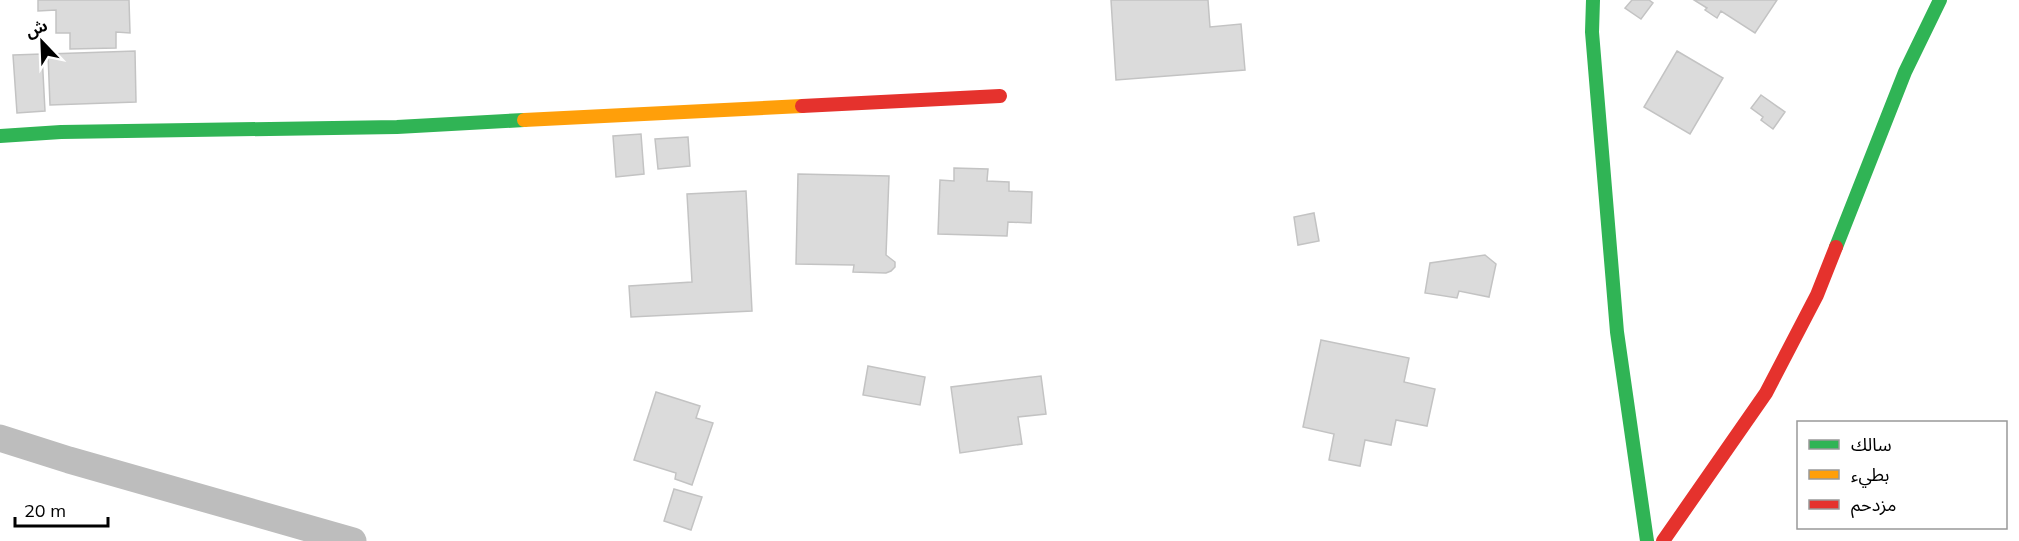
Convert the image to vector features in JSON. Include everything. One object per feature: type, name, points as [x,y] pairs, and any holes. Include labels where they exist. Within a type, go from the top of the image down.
[{"type":"street","points":[[1593,0],[1592,32],[1617,332],[1647,541]]},
{"type":"street","points":[[1663,541],[1766,393],[1816,295],[1905,72],[1940,0]]},
{"type":"street","points":[[0,136],[61,132],[397,127],[1000,96]]},
{"type":"street","points":[[0,438],[353,541]]},
{"type":"building","points":[[38,0],[129,0],[130,33],[116,32],[116,48],[70,49],[70,33],[56,33],[56,10],[38,11]]},
{"type":"building","points":[[1111,0],[1208,0],[1210,27],[1241,24],[1245,70],[1116,80]]},
{"type":"building","points":[[1632,0],[1649,0],[1653,3],[1641,19],[1625,8]]},
{"type":"building","points":[[1694,0],[1777,0],[1755,33],[1721,11],[1717,18]]},
{"type":"building","points":[[135,51],[136,102],[50,105],[48,54]]},
{"type":"building","points":[[1677,51],[1723,78],[1690,134],[1644,107]]},
{"type":"building","points":[[42,54],[45,111],[17,113],[13,55]]},
{"type":"building","points":[[1761,95],[1785,112],[1773,129],[1751,108]]},
{"type":"building","points":[[641,134],[644,174],[616,177],[613,136]]},
{"type":"building","points":[[688,137],[690,166],[658,169],[655,139]]},
{"type":"building","points":[[954,168],[988,169],[987,181],[1009,182],[1009,191],[1032,192],[1031,223],[1008,222],[1007,236],[938,234],[940,180],[954,181]]},
{"type":"building","points":[[798,174],[889,176],[886,255],[895,262],[895,267],[891,271],[886,273],[853,272],[854,265],[796,264]]},
{"type":"building","points":[[746,191],[752,311],[631,317],[629,286],[692,282],[687,194]]},
{"type":"building","points":[[1314,213],[1319,241],[1298,245],[1294,217]]},
{"type":"building","points":[[1485,255],[1496,264],[1489,297],[1459,291],[1457,298],[1425,293],[1430,263]]},
{"type":"building","points":[[1321,340],[1409,358],[1404,382],[1435,389],[1427,426],[1396,420],[1391,445],[1365,440],[1360,466],[1329,460],[1334,434],[1303,427]]},
{"type":"building","points":[[868,366],[925,377],[920,405],[863,395]]},
{"type":"building","points":[[1041,376],[1046,414],[1018,417],[1022,444],[960,453],[951,387]]},
{"type":"building","points":[[656,392],[700,406],[696,418],[713,423],[692,485],[675,479],[676,473],[634,460]]},
{"type":"building","points":[[674,489],[702,497],[691,530],[664,521]]},
{"type":"traffic: fast","points":[[1593,0],[1592,32],[1617,332],[1647,541]]},
{"type":"traffic: fast","points":[[1836,247],[1905,72],[1940,0]]},
{"type":"traffic: fast","points":[[0,136],[61,132],[397,127],[524,120]]},
{"type":"traffic: slow","points":[[524,120],[802,106]]},
{"type":"traffic: jam","points":[[802,106],[1000,96]]},
{"type":"traffic: jam","points":[[1663,541],[1766,393],[1817,295],[1836,247]]}]
